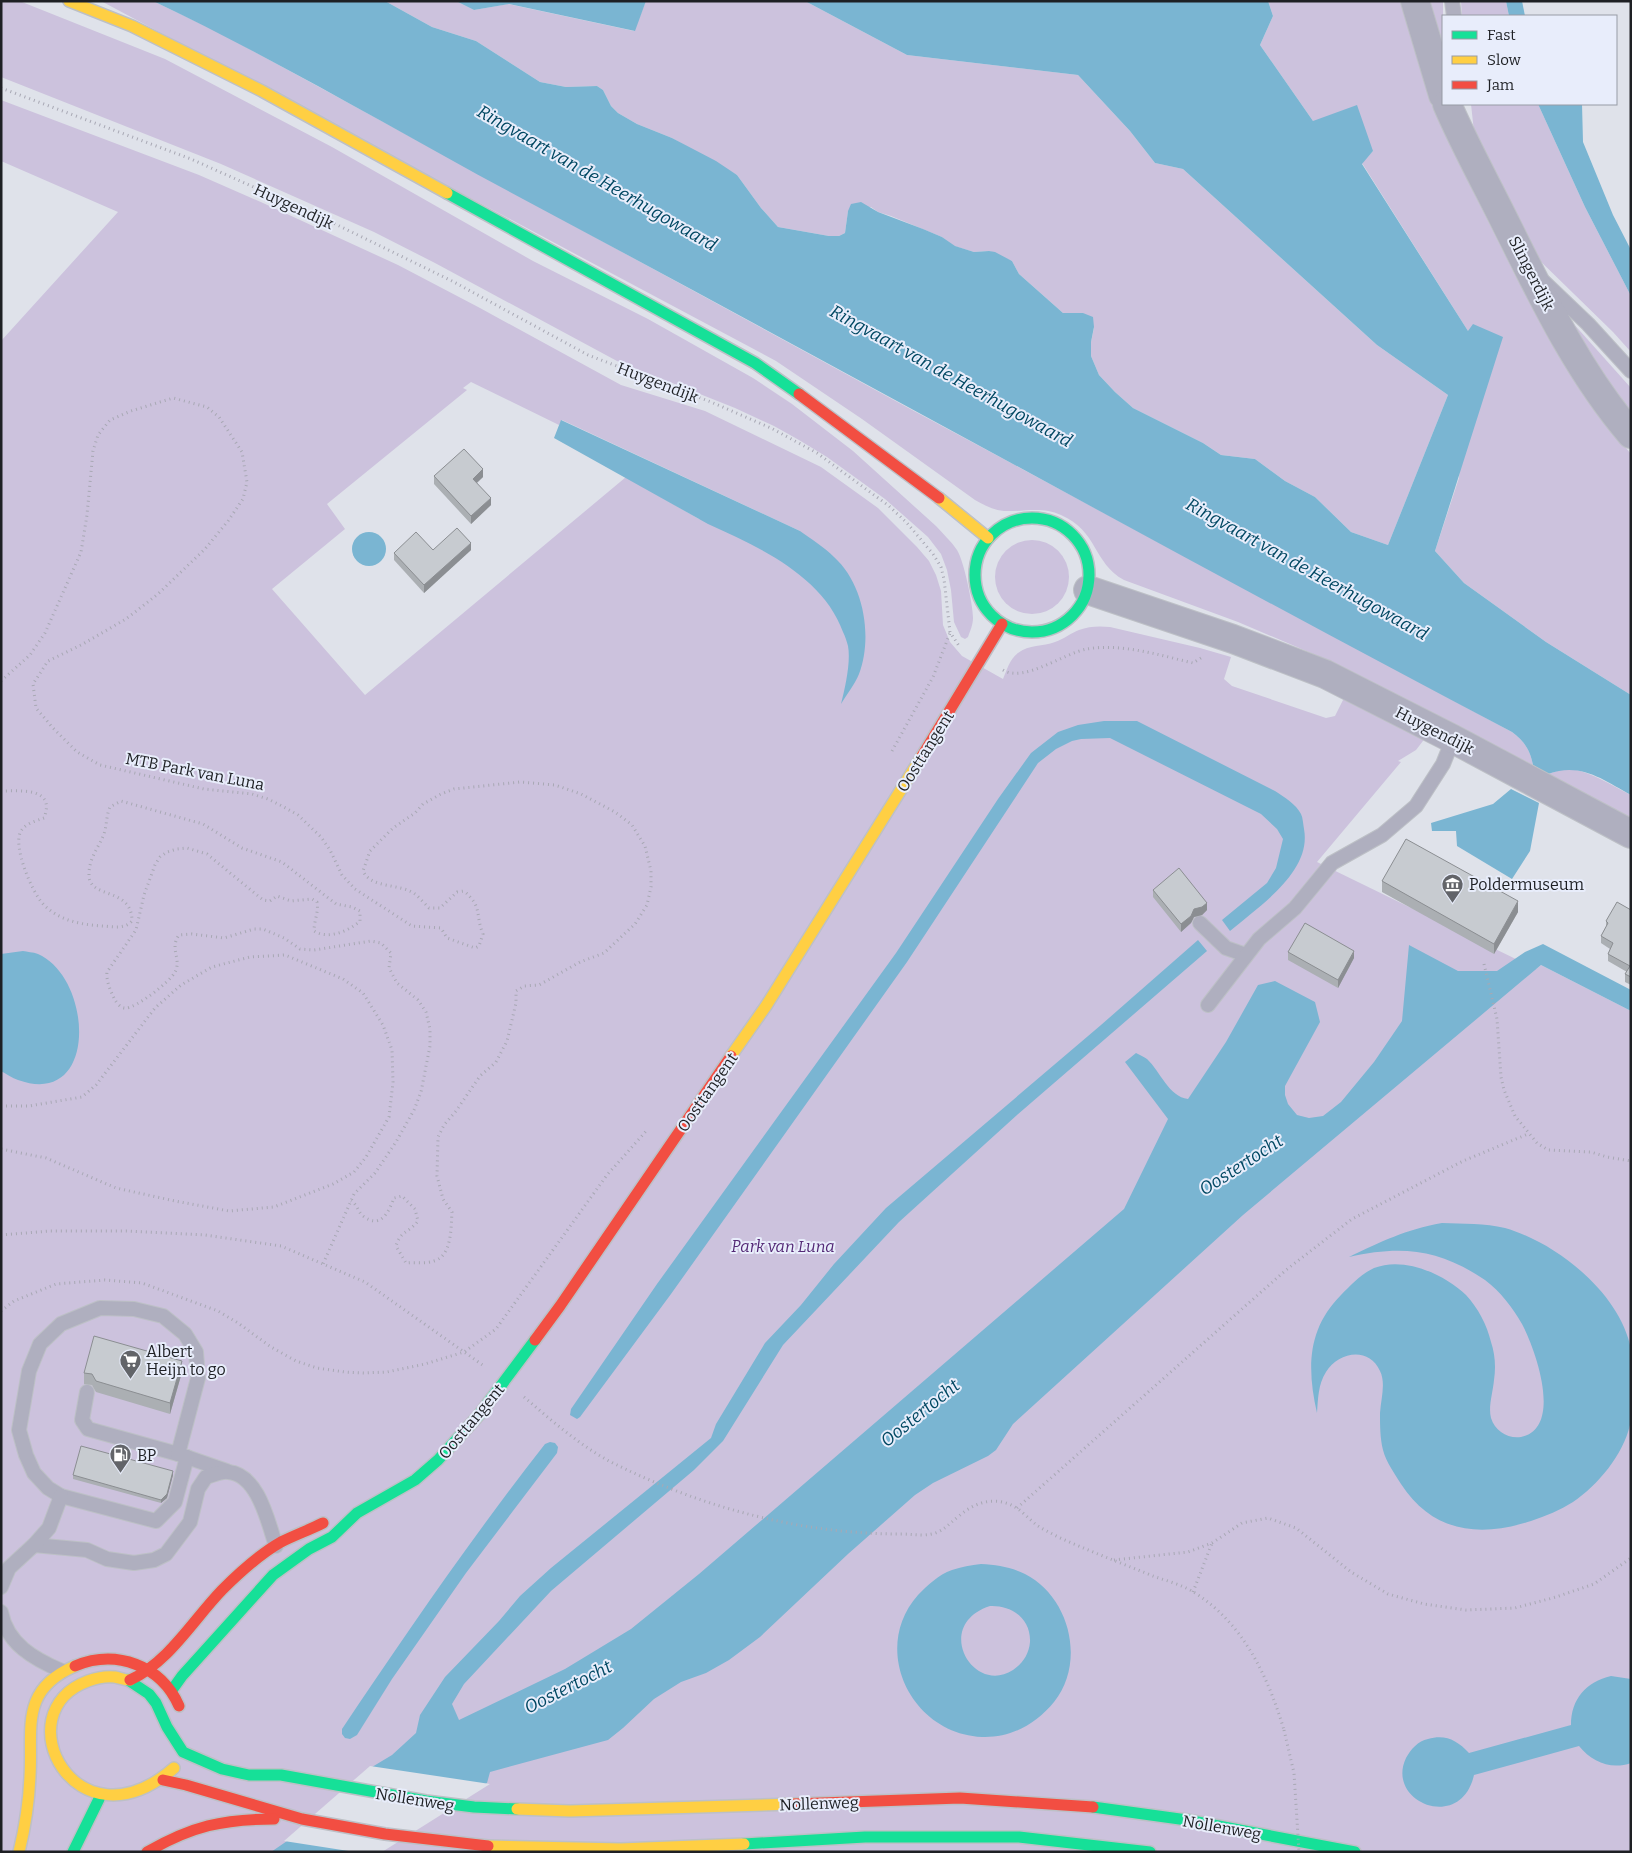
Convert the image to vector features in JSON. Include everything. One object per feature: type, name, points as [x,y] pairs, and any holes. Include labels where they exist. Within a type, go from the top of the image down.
[{"type":"main road","points":[[69,1],[132,26],[262,91],[755,363],[822,408],[931,491],[988,538]]},
{"type":"main road","points":[[1034,518],[1051,521],[1066,529],[1078,541],[1086,557],[1090,573],[1088,590],[1082,604],[1072,616],[1060,625],[1046,631],[1031,633],[1016,630],[1002,624],[990,614],[980,600],[975,568],[980,552],[988,538],[1001,527],[1017,520],[1034,518]]},
{"type":"main road","name":"Oosttangent","points":[[172,1690],[182,1676],[273,1575],[310,1549],[332,1537],[357,1513],[415,1480],[438,1460],[479,1415],[560,1306],[766,1006],[983,658],[1002,624]]},
{"type":"main road","name":"Oosttangent","points":[[128,1680],[147,1669],[171,1648],[217,1595],[246,1567],[276,1546],[329,1520],[357,1513]]},
{"type":"main road","points":[[19,1852],[26,1819],[31,1764],[32,1712],[39,1695],[62,1671],[89,1660],[108,1659],[130,1662],[147,1669],[164,1680],[172,1690],[182,1715]]},
{"type":"main road","points":[[183,1752],[149,1694],[128,1680],[111,1677],[94,1679],[77,1686],[65,1696],[57,1708],[50,1738],[55,1762],[66,1779],[82,1792],[99,1799],[117,1800],[134,1797],[153,1788],[163,1780],[178,1763],[183,1752],[186,1732]]},
{"type":"main road","points":[[48,1770],[52,1752]]},
{"type":"main road","name":"Nollenweg","points":[[183,1752],[222,1769],[249,1775],[281,1775],[341,1787],[474,1807],[579,1811],[978,1798],[1086,1806],[1170,1818],[1355,1852]]},
{"type":"main road","name":"Nollenweg","points":[[260,1764],[281,1775]]},
{"type":"main road","points":[[163,1780],[302,1819],[433,1841],[520,1848],[693,1847],[865,1838],[1019,1837],[1064,1840],[1150,1852]]},
{"type":"main road","points":[[73,1852],[99,1799]]},
{"type":"main road","points":[[147,1852],[167,1840],[205,1825],[232,1820],[302,1819]]},
{"type":"street","points":[[1415,1],[1442,92]]},
{"type":"street","name":"Slingerdijk","points":[[1447,105],[1462,140],[1569,345],[1594,386],[1631,434]]},
{"type":"street","name":"Huygendijk","points":[[1088,590],[1233,638],[1325,674],[1453,739],[1631,834]]},
{"type":"lane","points":[[1452,1],[1454,15]]},
{"type":"lane","points":[[1462,105],[1462,140]]},
{"type":"lane","points":[[1527,266],[1588,324],[1631,371]]},
{"type":"lane","points":[[1208,1005],[1258,939],[1295,908],[1332,863],[1382,835],[1416,806],[1443,764],[1453,739]]},
{"type":"lane","points":[[1200,923],[1226,948],[1246,955]]},
{"type":"lane","points":[[100,1308],[134,1309],[163,1316],[185,1334],[196,1352],[198,1378],[182,1456],[176,1502],[156,1521],[61,1496],[48,1488],[34,1473],[26,1455],[19,1430],[29,1371],[40,1344],[61,1324],[100,1308]]},
{"type":"lane","points":[[87,1392],[82,1420],[88,1429],[241,1475],[255,1490],[276,1546]]},
{"type":"lane","points":[[34,1545],[87,1550],[107,1559],[134,1563],[154,1560],[166,1554],[190,1522],[198,1490],[206,1477],[227,1471]]},
{"type":"lane","points":[[1,1587],[9,1568],[34,1545],[48,1528],[61,1496]]},
{"type":"lane","points":[[1,1612],[10,1636],[22,1650],[43,1663],[62,1671]]},
{"type":"path","name":"Huygendijk","points":[[1,88],[191,159],[325,219],[452,281],[588,355],[711,402],[771,428],[816,453],[889,506],[907,523],[933,554],[941,566],[944,579],[950,632]]},
{"type":"path","name":"MTB Park van Luna","points":[[1,681],[30,655],[45,633],[81,552],[87,515],[93,451],[98,435],[110,420],[131,411],[173,398],[191,401],[207,407],[219,417],[242,452],[247,482],[243,499],[228,522],[205,549],[158,594],[119,623],[48,661],[33,684],[36,708],[77,752],[100,765],[204,788],[268,798],[298,815],[321,836],[342,875],[355,889],[412,926],[441,928],[447,938],[475,948],[479,946],[483,934],[479,925],[479,909],[471,896],[464,891],[457,892],[440,908],[429,908],[414,893],[371,880],[363,871],[370,851],[393,828],[408,819],[423,804],[440,794],[454,789],[520,782],[555,785],[582,794],[616,812],[632,825],[645,846],[651,871],[651,887],[647,906],[635,924],[604,954],[580,962],[539,984],[524,986],[516,991],[516,1003],[506,1041],[496,1062],[480,1076],[444,1125],[438,1137],[436,1176],[443,1199],[452,1212],[449,1240],[445,1253],[434,1261],[406,1263],[396,1246],[400,1235],[418,1221],[415,1209],[402,1196],[394,1198],[383,1219],[376,1220],[364,1216],[354,1202],[351,1201]]},
{"type":"path","points":[[950,632],[960,647],[1008,673],[1015,674],[1028,672],[1086,649],[1124,649],[1192,663],[1233,638]]},
{"type":"path","name":"Oosttangent","points":[[888,759],[934,677],[950,632]]},
{"type":"path","points":[[1,791],[37,792],[46,804],[47,811],[44,818],[27,824],[22,830],[18,844],[35,893],[43,904],[71,921],[111,927],[126,927],[132,921],[132,913],[122,899],[103,892],[92,885],[88,875],[92,857],[105,830],[106,817],[110,807],[121,801],[204,824],[242,848],[282,862],[336,904],[352,907],[360,911],[360,921],[354,926],[320,935],[314,932],[314,921],[318,908],[317,902],[312,899],[291,901],[277,896],[270,901],[263,900],[207,854],[187,848],[177,849],[160,858],[155,865],[144,895],[136,930],[111,963],[107,972],[106,978],[114,998],[122,1008],[138,1004],[175,973],[177,957],[174,950],[174,941],[179,935],[192,934],[224,938],[254,929],[263,929],[284,938],[300,949],[314,950],[371,940],[381,943],[391,953],[389,968],[397,983],[418,1000],[426,1012],[430,1029],[430,1046],[421,1092],[414,1110],[396,1142],[375,1173],[354,1194],[322,1264]]},
{"type":"path","points":[[1,1106],[30,1106],[82,1097],[96,1085],[155,1008],[181,985],[212,967],[250,956],[284,955],[343,979],[363,993],[383,1025],[392,1050],[393,1082],[389,1117],[366,1157],[354,1172],[333,1184],[274,1207],[229,1211],[175,1201],[116,1188],[46,1158],[1,1148]]},
{"type":"path","points":[[1484,964],[1495,1010],[1504,1090],[1515,1116],[1528,1134],[1548,1150],[1591,1152],[1631,1161]]},
{"type":"path","name":"Oosttangent","points":[[1,1311],[14,1300],[56,1284],[105,1280],[142,1283],[218,1311],[271,1347],[296,1361],[316,1368],[345,1372],[387,1372],[425,1364],[464,1352],[496,1329],[607,1175],[650,1126]]},
{"type":"path","points":[[1017,1508],[1286,1270],[1352,1219],[1464,1161],[1528,1134]]},
{"type":"path","points":[[1,1235],[50,1231],[126,1231],[205,1235],[281,1246],[365,1282],[505,1380],[561,1429],[608,1460],[696,1499],[746,1514],[815,1528],[854,1533],[923,1535],[945,1529],[959,1515],[981,1502],[997,1500],[1017,1508],[1038,1526],[1058,1537],[1194,1592],[1221,1612],[1242,1638],[1274,1697],[1294,1773],[1299,1852]]},
{"type":"path","points":[[1113,1560],[1188,1552],[1212,1543],[1242,1523],[1268,1518],[1296,1528],[1351,1572],[1388,1594],[1424,1604],[1466,1610],[1515,1608],[1556,1596],[1594,1584],[1631,1558]]},
{"type":"path","points":[[1194,1592],[1212,1543]]},
{"type":"green space","points":[[1,1],[22,2],[165,59],[332,147],[533,261],[648,319],[753,378],[792,404],[853,451],[936,526],[957,550],[968,583],[973,612],[973,621],[968,637],[965,639],[961,637],[954,622],[947,570],[941,554],[928,537],[885,499],[827,457],[774,426],[735,408],[617,361],[374,232],[221,164],[1,77]]},
{"type":"green space","points":[[101,1],[153,1],[220,33],[914,411],[1512,732],[1526,747],[1533,765],[1325,659],[1238,622],[1124,580],[1106,565],[1082,530],[1061,515],[1054,512],[1033,510],[1004,511],[978,502],[862,419],[776,361]]},
{"type":"green space","points":[[385,1],[456,1],[474,10],[508,4],[634,31],[646,1],[805,1],[907,55],[1078,75],[1130,131],[1155,163],[1183,169],[1377,345],[1448,395],[1388,545],[1351,532],[1315,497],[1285,481],[1255,459],[1221,455],[1203,443],[1133,408],[1099,375],[1091,356],[1094,328],[1083,313],[1063,313],[1019,274],[1012,261],[989,251],[974,252],[954,246],[942,237],[878,212],[871,207],[848,211],[845,233],[839,236],[778,227],[761,208],[737,175],[672,138],[637,124],[618,113],[611,106],[603,90],[597,86],[566,87],[540,82],[476,41],[432,27]]},
{"type":"green space","points":[[1268,1],[1403,1],[1419,65],[1437,116],[1516,277],[1596,412],[1631,454],[1631,695],[1546,642],[1464,583],[1435,551],[1459,478],[1468,331],[1362,163],[1373,151],[1313,121],[1260,45],[1273,16]]},
{"type":"green space","points":[[1427,1],[1443,1],[1442,55]]},
{"type":"green space","points":[[1461,1],[1506,1],[1509,15],[1462,15]]},
{"type":"green space","name":"Park van Luna","points":[[1,100],[199,175],[263,203],[398,265],[621,385],[705,411],[821,467],[878,508],[917,547],[929,561],[936,575],[941,591],[943,625],[950,642],[962,656],[1003,679],[1012,659],[1022,650],[1055,642],[1083,629],[1110,627],[1231,657],[1224,679],[1232,686],[1326,718],[1335,716],[1344,698],[1426,737],[1416,750],[1398,761],[1401,762],[1317,862],[1536,969],[1541,965],[1631,1011],[1631,1852],[1,1852],[1,341],[118,212],[1,161]],"holes":[[[471,382],[559,425],[562,420],[800,531],[699,519],[626,477],[365,695],[272,589],[345,529],[327,504],[467,390],[463,388]]]},
{"type":"green space","points":[[1471,105],[1538,105],[1585,207],[1631,296],[1631,352],[1533,254],[1475,141]]},
{"type":"green space","points":[[1563,312],[1631,388],[1631,418]]},
{"type":"green space","points":[[1032,540],[1046,543],[1058,551],[1066,563],[1069,577],[1066,591],[1058,603],[1046,611],[1032,614],[1018,611],[1006,603],[998,591],[995,577],[998,563],[1006,551],[1018,543]]},
{"type":"green space","points":[[1571,769],[1594,776],[1631,795],[1631,819],[1548,774]]},
{"type":"water","name":"Ringvaart van de Heerhugowaard","points":[[153,1],[385,1],[432,27],[476,41],[540,82],[566,87],[597,86],[603,90],[611,106],[618,113],[637,124],[672,138],[716,161],[737,175],[761,208],[778,227],[839,236],[845,233],[848,211],[851,204],[861,202],[878,212],[942,237],[955,246],[974,252],[995,252],[1012,261],[1019,274],[1063,313],[1083,313],[1093,317],[1094,327],[1091,356],[1099,375],[1133,408],[1203,443],[1221,455],[1255,459],[1285,481],[1315,497],[1351,532],[1388,545],[1448,395],[1377,345],[1183,169],[1155,163],[1130,131],[1078,75],[907,55],[805,1],[1268,1],[1273,16],[1260,45],[1313,121],[1357,105],[1373,151],[1362,164],[1468,331],[1473,324],[1503,337],[1435,551],[1464,583],[1546,642],[1631,695],[1631,795],[1591,774],[1581,771],[1560,771],[1548,774],[1533,765],[1526,747],[1512,732],[1145,536],[298,75]]},
{"type":"water","points":[[456,1],[646,1],[635,31],[509,4],[474,10]]},
{"type":"water","points":[[1506,1],[1522,1],[1525,15],[1509,15]]},
{"type":"water","points":[[1538,105],[1582,105],[1583,142],[1613,215],[1631,250],[1631,296],[1585,207]]},
{"type":"water","points":[[561,420],[800,531],[834,557],[853,581],[859,596],[865,628],[865,644],[859,674],[841,704],[848,667],[848,646],[834,612],[821,595],[805,579],[768,554],[708,524],[554,438]]},
{"type":"water","points":[[369,532],[381,537],[386,549],[381,561],[369,566],[357,561],[352,549],[357,537]]},
{"type":"water","points":[[1104,721],[1137,721],[1275,791],[1290,801],[1301,814],[1304,829],[1304,845],[1300,860],[1292,874],[1268,899],[1230,931],[1222,920],[1267,883],[1276,868],[1283,839],[1277,829],[1261,814],[1110,738],[1081,739],[1056,749],[1038,763],[907,962],[671,1294],[580,1417],[577,1419],[570,1415],[571,1409],[657,1284],[896,953],[998,799],[1031,753],[1058,732],[1078,725]]},
{"type":"water","points":[[1511,789],[1539,803],[1530,851],[1512,879],[1457,846],[1456,831],[1432,831],[1431,823],[1493,804]]},
{"type":"water","name":"Oostertocht","points":[[1198,940],[1207,951],[1017,1115],[899,1222],[783,1345],[723,1441],[694,1470],[551,1591],[464,1684],[452,1704],[459,1720],[565,1669],[631,1629],[699,1574],[1124,1209],[1168,1119],[1125,1062],[1136,1053],[1152,1064],[1175,1094],[1188,1099],[1226,1042],[1258,985],[1275,981],[1315,1002],[1320,1022],[1285,1086],[1285,1095],[1288,1104],[1297,1115],[1309,1118],[1323,1116],[1341,1102],[1374,1062],[1402,1021],[1409,945],[1458,971],[1497,971],[1525,952],[1543,944],[1631,990],[1631,1011],[1541,965],[1243,1215],[1013,1424],[996,1450],[988,1456],[933,1483],[915,1495],[848,1554],[760,1637],[729,1660],[706,1673],[681,1682],[654,1699],[608,1740],[490,1772],[487,1783],[378,1852],[271,1852],[290,1839],[372,1767],[392,1755],[416,1733],[420,1715],[445,1677],[499,1621],[520,1596],[551,1568],[711,1438],[716,1424],[765,1343],[886,1208]]},
{"type":"water","points":[[23,951],[38,954],[56,967],[69,988],[77,1012],[79,1037],[74,1059],[63,1076],[44,1084],[18,1080],[1,1071],[1,954]]},
{"type":"water","points":[[1442,1223],[1497,1226],[1525,1235],[1545,1245],[1565,1258],[1600,1290],[1625,1328],[1631,1349],[1631,1421],[1622,1447],[1600,1478],[1582,1495],[1558,1510],[1531,1521],[1493,1529],[1458,1527],[1442,1521],[1427,1512],[1413,1500],[1401,1484],[1384,1454],[1380,1422],[1383,1381],[1380,1371],[1369,1358],[1361,1355],[1345,1356],[1331,1365],[1321,1382],[1317,1413],[1311,1365],[1312,1350],[1321,1322],[1341,1295],[1369,1270],[1398,1264],[1423,1269],[1435,1274],[1447,1280],[1466,1295],[1484,1323],[1493,1351],[1495,1370],[1490,1409],[1493,1423],[1499,1430],[1511,1437],[1521,1437],[1534,1431],[1541,1419],[1544,1404],[1539,1368],[1522,1324],[1496,1289],[1485,1280],[1452,1262],[1420,1252],[1386,1251],[1349,1257],[1394,1237],[1416,1229]]},
{"type":"water","points":[[555,1443],[558,1447],[557,1453],[466,1573],[392,1679],[357,1735],[350,1739],[345,1738],[342,1734],[342,1729],[416,1620],[518,1479],[545,1444]]},
{"type":"water","points":[[981,1564],[1014,1570],[1025,1574],[1040,1584],[1053,1598],[1062,1614],[1071,1650],[1064,1686],[1047,1710],[1022,1728],[993,1737],[982,1737],[957,1732],[935,1721],[918,1705],[905,1685],[898,1663],[898,1640],[904,1616],[918,1595],[947,1572]],"holes":[[[990,1606],[998,1606],[1012,1611],[1023,1620],[1027,1626],[1030,1642],[1025,1658],[1013,1670],[998,1675],[984,1674],[973,1666],[965,1655],[961,1641],[964,1628],[973,1615]]]},
{"type":"water","points":[[1611,1676],[1631,1679],[1631,1763],[1616,1766],[1602,1763],[1584,1752],[1579,1746],[1474,1775],[1466,1793],[1455,1803],[1441,1807],[1427,1805],[1415,1798],[1406,1787],[1402,1774],[1406,1758],[1424,1740],[1440,1737],[1450,1739],[1469,1753],[1571,1725],[1574,1707],[1582,1693],[1587,1687]]},
{"type":"pier","points":[[370,1766],[490,1784],[382,1852],[355,1852],[284,1841]]},
{"type":"building","points":[[464,449],[483,469],[473,479],[491,498],[471,516],[434,476]]},
{"type":"building","points":[[457,528],[471,543],[424,585],[394,553],[416,532],[433,550]]},
{"type":"building","name":"Poldermuseum","points":[[1406,839],[1518,901],[1494,944],[1382,881]]},
{"type":"building","points":[[1179,868],[1207,903],[1202,907],[1194,909],[1191,916],[1181,924],[1153,890]]},
{"type":"building","points":[[1617,902],[1631,910],[1631,977],[1625,974],[1630,966],[1608,954],[1613,943],[1601,936],[1608,923],[1606,921]]},
{"type":"building","points":[[1305,923],[1354,951],[1338,980],[1288,952]]},
{"type":"building","points":[[94,1336],[182,1361],[170,1403],[96,1381],[92,1374],[84,1373]]},
{"type":"building","points":[[81,1446],[173,1471],[167,1494],[161,1500],[73,1475]]},
{"type":"traffic: fast","points":[[447,193],[755,363],[799,394]]},
{"type":"traffic: fast","points":[[1032,518],[1054,522],[1072,535],[1085,553],[1089,575],[1085,597],[1072,615],[1054,628],[1032,632],[1010,628],[992,615],[979,597],[975,575],[979,553],[992,535],[1010,522],[1032,518]]},
{"type":"traffic: fast","points":[[172,1690],[182,1676],[273,1575],[309,1549],[332,1537],[357,1513],[415,1480],[438,1460],[479,1415],[535,1340]]},
{"type":"traffic: fast","points":[[128,1680],[149,1694],[156,1703],[167,1727],[183,1752],[222,1769],[249,1775],[281,1775],[426,1801],[474,1807],[517,1809]]},
{"type":"traffic: fast","points":[[73,1852],[99,1799]]},
{"type":"traffic: fast","points":[[1093,1807],[1187,1820],[1355,1852]]},
{"type":"traffic: fast","points":[[744,1844],[865,1837],[1019,1837],[1150,1852]]},
{"type":"traffic: slow","points":[[69,1],[132,26],[262,91],[447,193]]},
{"type":"traffic: slow","points":[[939,498],[988,538]]},
{"type":"traffic: slow","points":[[731,1056],[766,1006],[922,756]]},
{"type":"traffic: slow","points":[[19,1852],[29,1795],[33,1712],[37,1699],[45,1687],[57,1676],[75,1666]]},
{"type":"traffic: slow","points":[[130,1680],[115,1677],[94,1679],[63,1697],[52,1720],[52,1745],[62,1768],[81,1786],[107,1795],[139,1790],[174,1768]]},
{"type":"traffic: slow","points":[[517,1809],[570,1811],[793,1804]]},
{"type":"traffic: slow","points":[[488,1846],[621,1849],[744,1844]]},
{"type":"traffic: jam","points":[[799,394],[939,498]]},
{"type":"traffic: jam","points":[[922,756],[1002,624]]},
{"type":"traffic: jam","points":[[535,1340],[731,1056]]},
{"type":"traffic: jam","points":[[130,1680],[157,1663],[169,1652],[222,1590],[250,1564],[281,1542],[323,1523]]},
{"type":"traffic: jam","points":[[75,1666],[106,1659],[136,1664],[161,1680],[179,1706]]},
{"type":"traffic: jam","points":[[163,1780],[302,1819],[385,1834],[488,1846]]},
{"type":"traffic: jam","points":[[793,1804],[960,1798],[1093,1807]]},
{"type":"traffic: jam","points":[[147,1852],[179,1836],[208,1826],[239,1820],[274,1819]]},
{"type":"place","name":"Poldermuseum","points":[[1453,903]]},
{"type":"place","name":"Albert Heijn to go","points":[[130,1379]]},
{"type":"place","name":"BP","points":[[121,1474]]}]
